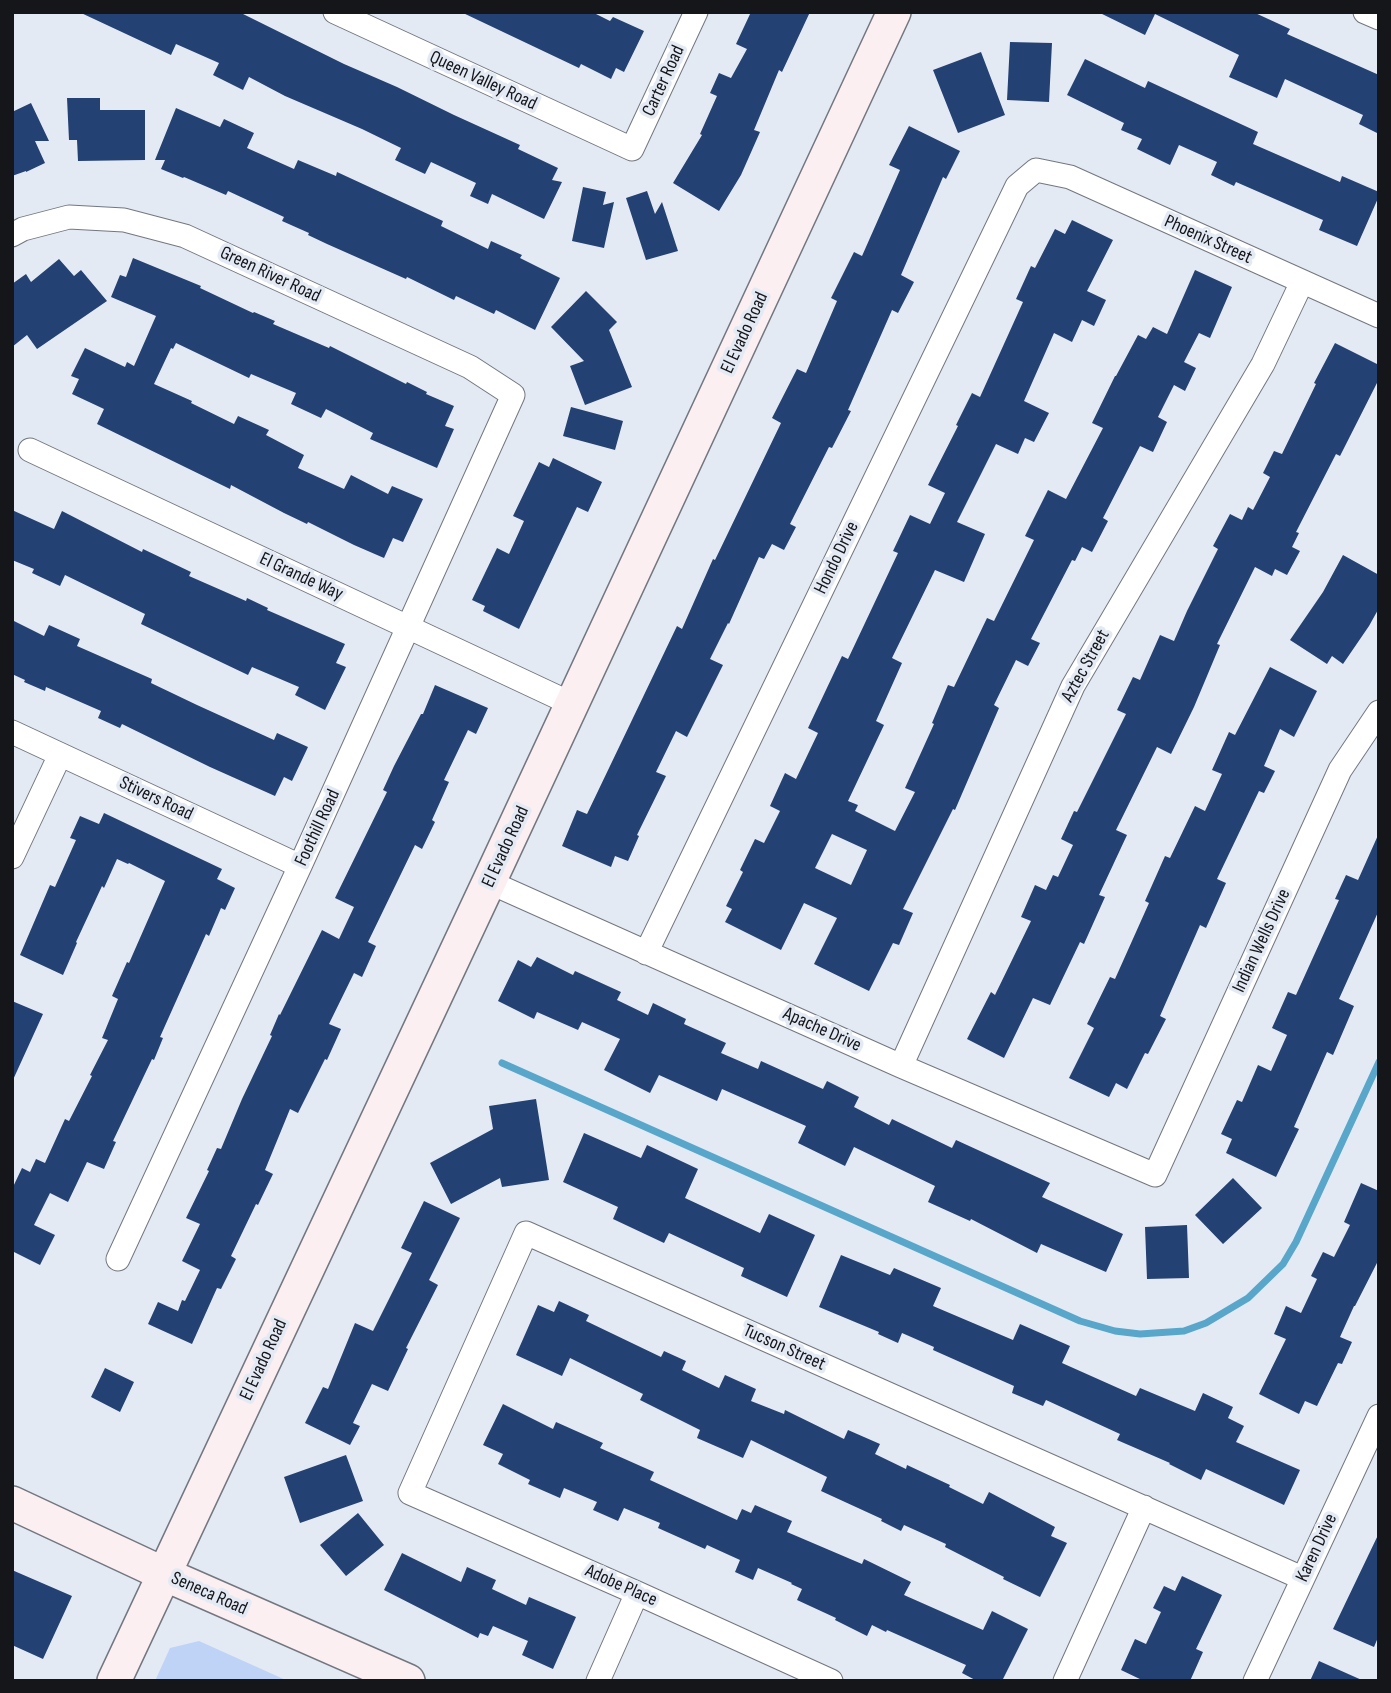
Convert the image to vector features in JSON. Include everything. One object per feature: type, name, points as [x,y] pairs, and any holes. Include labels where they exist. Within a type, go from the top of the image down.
[{"type":"main road","name":"El Evado Road","points":[[114,1681],[894,12]]},
{"type":"main road","name":"Seneca Road","points":[[12,1503],[164,1574],[408,1681]]},
{"type":"street","name":"Queen Valley Road","points":[[335,12],[632,149]]},
{"type":"street","name":"Carter Road","points":[[632,149],[696,12]]},
{"type":"street","points":[[1365,12],[1379,18]]},
{"type":"street","name":"Phoenix Street","points":[[1036,170],[1070,177],[1379,316]]},
{"type":"street","name":"Hondo Drive","points":[[646,953],[1006,206],[1017,186],[1036,170]]},
{"type":"street","name":"Green River Road","points":[[12,235],[23,229],[69,217],[124,220],[185,236],[470,367],[513,395]]},
{"type":"street","name":"Aztec Street","points":[[901,1066],[1073,686],[1263,364],[1302,282]]},
{"type":"street","name":"Foothill Road","points":[[118,1259],[409,628],[513,395]]},
{"type":"street","name":"El Grande Way","points":[[30,450],[572,704]]},
{"type":"street","name":"Indian Wells Drive","points":[[1155,1175],[1340,770],[1379,712]]},
{"type":"street","name":"Stivers Road","points":[[12,732],[300,866]]},
{"type":"street","points":[[12,857],[60,755]]},
{"type":"street","name":"Apache Drive","points":[[489,882],[901,1066],[1155,1175]]},
{"type":"street","name":"Tucson Street","points":[[410,1493],[526,1233],[1303,1578]]},
{"type":"street","name":"Karen Drive","points":[[1255,1681],[1376,1427]]},
{"type":"street","name":"Adobe Place","points":[[410,1493],[831,1681]]},
{"type":"street","points":[[1065,1681],[1144,1507]]},
{"type":"street","points":[[598,1681],[637,1593]]},
{"type":"shaded area","points":[[199,1641],[288,1681],[155,1681],[170,1648]]},
{"type":"building","points":[[79,12],[239,12],[520,145],[518,149],[558,168],[552,180],[562,182],[544,219],[492,194],[488,204],[470,196],[476,183],[431,162],[425,174],[395,160],[401,148],[362,129],[285,96],[249,77],[243,90],[213,75],[219,63],[176,44],[171,55]]},
{"type":"building","points":[[461,12],[592,12],[610,21],[613,17],[644,31],[624,72],[616,68],[611,79],[581,64],[579,68]]},
{"type":"building","points":[[751,12],[810,12],[782,72],[779,70],[754,130],[760,132],[741,175],[719,211],[673,183],[702,135],[700,134],[717,96],[710,93],[719,73],[731,78],[747,49],[736,44]]},
{"type":"building","points":[[1098,12],[1253,12],[1290,29],[1287,34],[1379,75],[1379,134],[1359,124],[1363,115],[1285,79],[1277,98],[1229,77],[1239,55],[1155,14],[1145,35]]},
{"type":"building","points":[[1010,42],[1052,43],[1049,102],[1007,100]]},
{"type":"building","points":[[981,52],[1005,115],[958,133],[933,70]]},
{"type":"building","points":[[1085,59],[1145,88],[1148,81],[1258,132],[1253,144],[1340,182],[1342,176],[1379,192],[1357,246],[1319,230],[1323,220],[1236,182],[1234,186],[1211,175],[1217,162],[1179,145],[1170,165],[1137,149],[1142,139],[1121,130],[1124,123],[1067,95]]},
{"type":"building","points":[[67,98],[100,98],[100,110],[145,110],[145,160],[78,161],[77,140],[69,140]]},
{"type":"building","points":[[31,103],[49,141],[35,141],[45,163],[12,176],[12,112]]},
{"type":"building","points":[[176,108],[220,127],[224,119],[254,133],[247,148],[294,169],[298,160],[336,176],[337,172],[443,221],[441,226],[488,249],[491,241],[522,255],[520,258],[560,278],[535,330],[496,310],[494,314],[456,296],[454,300],[327,244],[282,221],[284,217],[228,191],[226,195],[161,169],[165,160],[155,160]]},
{"type":"building","points":[[909,126],[960,151],[946,179],[943,177],[901,275],[914,282],[898,313],[892,310],[848,410],[851,411],[832,448],[829,447],[790,524],[796,527],[784,550],[772,544],[764,559],[759,557],[710,659],[723,665],[687,737],[676,731],[656,772],[666,776],[637,835],[639,836],[628,861],[615,856],[611,867],[562,846],[577,810],[587,814],[677,626],[682,629],[713,559],[715,560],[781,423],[772,418],[797,369],[806,373],[837,301],[831,298],[854,252],[862,256],[900,170],[889,165]]},
{"type":"building","points":[[583,187],[606,192],[603,205],[614,202],[604,248],[572,241]]},
{"type":"building","points":[[647,191],[655,214],[662,202],[678,251],[646,260],[626,198]]},
{"type":"building","points":[[1072,220],[1113,240],[1087,291],[1106,300],[1094,326],[1082,320],[1072,342],[1054,333],[1024,401],[1049,413],[1034,442],[1025,438],[1018,454],[996,444],[957,522],[985,534],[964,582],[935,570],[892,658],[902,663],[876,721],[884,725],[848,801],[858,805],[855,811],[895,831],[915,792],[905,788],[934,724],[932,723],[948,685],[954,687],[987,618],[994,621],[1034,540],[1025,536],[1048,490],[1066,499],[1103,428],[1092,423],[1138,335],[1146,339],[1153,327],[1167,334],[1195,270],[1232,287],[1210,338],[1199,333],[1184,362],[1196,368],[1185,391],[1174,385],[1158,417],[1167,422],[1153,452],[1140,446],[1103,518],[1108,521],[1092,552],[1082,547],[1075,561],[1072,560],[1031,639],[1040,643],[1028,666],[1016,660],[994,705],[999,708],[955,810],[953,809],[903,909],[913,913],[899,945],[893,943],[869,991],[814,964],[837,918],[804,903],[781,950],[725,922],[732,909],[726,906],[755,839],[764,843],[780,811],[770,806],[785,773],[796,779],[818,733],[808,728],[842,656],[848,659],[898,553],[893,551],[910,515],[930,524],[945,493],[928,485],[972,393],[980,397],[1023,302],[1016,299],[1031,266],[1035,268],[1055,229],[1065,234]],"holes":[[[832,834],[867,850],[851,885],[815,868]]]},
{"type":"building","points":[[133,258],[201,286],[200,288],[275,321],[273,324],[329,348],[330,346],[454,406],[445,426],[454,429],[437,468],[370,439],[373,433],[326,409],[321,418],[291,404],[296,393],[251,374],[249,378],[176,343],[154,384],[234,424],[238,416],[269,430],[266,435],[304,455],[298,468],[344,489],[351,475],[388,494],[392,486],[423,499],[403,542],[393,538],[384,558],[308,522],[307,524],[231,485],[230,489],[97,424],[104,409],[72,394],[79,379],[71,376],[85,348],[125,367],[127,362],[134,366],[156,316],[111,297],[120,275],[126,277]]},
{"type":"building","points":[[59,259],[74,276],[81,270],[107,301],[37,349],[27,335],[12,347],[12,284],[26,274],[31,282]]},
{"type":"building","points":[[586,291],[617,322],[609,330],[632,387],[585,405],[570,366],[584,361],[551,327]]},
{"type":"building","points":[[1335,343],[1379,365],[1379,379],[1340,456],[1336,454],[1296,532],[1299,533],[1292,547],[1300,551],[1287,575],[1275,569],[1272,576],[1255,567],[1217,644],[1220,645],[1171,754],[1157,747],[1116,830],[1127,835],[1099,895],[1105,897],[1084,944],[1080,942],[1050,1005],[1033,998],[1004,1058],[967,1039],[991,992],[995,995],[1031,921],[1021,917],[1035,885],[1046,890],[1053,875],[1058,877],[1073,845],[1061,839],[1126,714],[1117,710],[1133,677],[1140,680],[1160,635],[1174,641],[1218,549],[1213,546],[1230,514],[1242,520],[1248,507],[1253,510],[1270,477],[1263,473],[1274,451],[1282,454]]},
{"type":"building","points":[[571,407],[623,421],[615,450],[563,436]]},
{"type":"building","points":[[553,458],[602,482],[588,512],[577,507],[519,629],[483,611],[485,606],[472,600],[497,548],[509,554],[524,521],[513,516],[539,462],[549,467]]},
{"type":"building","points":[[12,510],[54,529],[62,511],[142,552],[143,549],[191,572],[189,576],[246,601],[247,598],[268,608],[267,610],[345,644],[336,663],[346,667],[325,710],[295,695],[299,687],[252,667],[248,675],[141,624],[145,614],[65,575],[60,586],[32,573],[34,569],[12,560]]},
{"type":"building","points":[[1343,555],[1379,575],[1379,608],[1343,664],[1332,656],[1327,664],[1290,640],[1323,592]]},
{"type":"building","points":[[12,620],[44,636],[49,625],[80,639],[77,646],[152,679],[151,683],[197,705],[274,740],[277,733],[308,747],[292,781],[284,777],[275,796],[122,724],[120,728],[98,718],[101,711],[46,687],[45,691],[24,682],[25,680],[12,674]]},
{"type":"building","points":[[1270,667],[1317,691],[1294,737],[1280,729],[1264,766],[1275,771],[1264,793],[1259,791],[1217,879],[1226,883],[1206,928],[1200,925],[1160,1016],[1166,1019],[1127,1089],[1116,1083],[1109,1097],[1069,1078],[1094,1028],[1087,1024],[1110,977],[1115,979],[1149,903],[1145,901],[1165,856],[1170,858],[1195,806],[1205,811],[1222,774],[1212,770],[1229,732],[1235,735]]},
{"type":"building","points":[[435,685],[488,708],[476,734],[468,730],[444,780],[449,782],[432,820],[435,822],[422,849],[415,845],[368,942],[376,946],[362,977],[354,973],[329,1024],[341,1029],[298,1113],[290,1109],[265,1170],[273,1174],[231,1256],[236,1259],[221,1289],[217,1288],[192,1344],[148,1324],[158,1302],[178,1311],[200,1270],[182,1261],[200,1224],[186,1218],[217,1148],[221,1149],[272,1036],[270,1035],[279,1014],[322,930],[339,939],[354,907],[335,898],[387,792],[383,790],[394,766],[423,714]]},
{"type":"building","points":[[104,813],[222,869],[217,879],[235,888],[225,910],[221,908],[209,936],[206,934],[160,1037],[163,1038],[154,1060],[152,1059],[113,1141],[116,1142],[104,1169],[87,1162],[68,1202],[50,1193],[34,1225],[55,1235],[40,1265],[12,1251],[12,1189],[22,1168],[30,1172],[36,1159],[45,1163],[65,1119],[69,1121],[92,1076],[90,1075],[108,1040],[102,1038],[118,999],[112,996],[165,881],[117,859],[104,888],[102,886],[63,975],[20,955],[50,885],[55,887],[76,840],[70,838],[80,816],[99,824]]},
{"type":"building","points":[[1379,833],[1379,910],[1339,999],[1354,1006],[1333,1055],[1327,1052],[1294,1127],[1299,1129],[1276,1177],[1226,1153],[1232,1139],[1221,1134],[1237,1100],[1242,1102],[1258,1065],[1271,1071],[1287,1035],[1272,1028],[1288,992],[1296,995],[1339,900],[1335,899],[1346,875],[1358,880]]},
{"type":"building","points":[[537,957],[573,975],[575,971],[621,992],[617,1000],[648,1015],[653,1003],[686,1019],[684,1024],[726,1043],[721,1053],[758,1069],[761,1061],[823,1089],[827,1081],[859,1097],[854,1107],[889,1125],[892,1119],[952,1148],[956,1140],[1050,1183],[1042,1197],[1123,1234],[1106,1272],[1041,1244],[1037,1253],[971,1219],[970,1221],[928,1202],[935,1186],[854,1147],[845,1166],[798,1143],[806,1126],[722,1089],[717,1101],[659,1075],[650,1093],[604,1070],[620,1039],[582,1022],[578,1030],[537,1012],[534,1019],[498,1001],[518,960],[531,967]]},
{"type":"building","points":[[12,1001],[43,1014],[12,1082]]},
{"type":"building","points":[[536,1099],[549,1180],[502,1187],[500,1178],[451,1204],[430,1163],[493,1129],[489,1106]]},
{"type":"building","points":[[584,1133],[641,1158],[647,1145],[698,1169],[685,1198],[760,1233],[769,1214],[815,1235],[787,1297],[741,1276],[744,1268],[669,1233],[664,1243],[613,1219],[618,1207],[563,1182]]},
{"type":"building","points":[[1233,1178],[1262,1208],[1223,1244],[1195,1215]]},
{"type":"building","points":[[1361,1183],[1379,1191],[1379,1259],[1340,1337],[1352,1342],[1342,1364],[1338,1363],[1317,1406],[1305,1401],[1299,1414],[1259,1394],[1286,1339],[1274,1334],[1286,1306],[1301,1313],[1317,1279],[1311,1276],[1323,1252],[1334,1257],[1350,1225],[1344,1222]]},
{"type":"building","points":[[424,1201],[460,1218],[429,1280],[438,1285],[388,1391],[372,1384],[353,1423],[360,1426],[350,1445],[305,1423],[323,1387],[328,1389],[355,1323],[373,1331],[412,1253],[401,1248]]},
{"type":"building","points":[[1187,1225],[1189,1278],[1147,1279],[1145,1227]]},
{"type":"building","points":[[841,1255],[890,1275],[894,1268],[941,1288],[933,1306],[1013,1340],[1020,1324],[1070,1346],[1062,1363],[1136,1396],[1140,1388],[1195,1411],[1203,1393],[1233,1407],[1228,1418],[1244,1426],[1236,1442],[1300,1470],[1284,1505],[1206,1469],[1201,1480],[1117,1440],[1120,1434],[1046,1400],[1043,1406],[1012,1393],[1014,1386],[933,1350],[934,1347],[902,1333],[898,1343],[878,1334],[879,1332],[819,1307]]},
{"type":"building","points":[[559,1301],[589,1315],[586,1321],[661,1357],[664,1351],[686,1361],[682,1370],[719,1388],[725,1375],[756,1389],[751,1401],[784,1414],[785,1410],[844,1439],[848,1430],[880,1444],[875,1454],[906,1469],[907,1465],[983,1504],[989,1492],[1055,1527],[1051,1536],[1067,1543],[1040,1597],[945,1547],[946,1544],[904,1525],[901,1531],[881,1521],[882,1519],[821,1491],[827,1477],[751,1440],[743,1458],[697,1438],[700,1430],[640,1400],[643,1394],[570,1358],[562,1376],[516,1355],[538,1305],[554,1312]]},
{"type":"building","points":[[105,1368],[134,1382],[120,1412],[91,1397]]},
{"type":"building","points":[[503,1404],[553,1429],[556,1422],[603,1443],[600,1448],[654,1472],[650,1480],[737,1520],[742,1509],[751,1513],[755,1505],[792,1521],[787,1532],[862,1564],[864,1559],[911,1582],[904,1595],[983,1630],[992,1611],[1028,1629],[1002,1681],[977,1681],[962,1673],[966,1665],[872,1625],[867,1636],[797,1600],[802,1589],[792,1583],[758,1568],[753,1580],[735,1572],[740,1560],[707,1545],[705,1549],[658,1528],[660,1523],[624,1508],[618,1521],[593,1510],[597,1502],[564,1488],[560,1498],[528,1484],[530,1480],[498,1464],[503,1454],[483,1445]]},
{"type":"building","points":[[346,1455],[363,1501],[300,1523],[284,1477]]},
{"type":"building","points":[[358,1513],[384,1545],[346,1576],[320,1545]]},
{"type":"building","points":[[1379,1533],[1379,1635],[1374,1647],[1333,1629]]},
{"type":"building","points":[[402,1553],[461,1582],[467,1567],[496,1580],[492,1589],[526,1605],[529,1597],[576,1617],[553,1669],[522,1655],[528,1641],[493,1626],[488,1636],[480,1633],[478,1638],[384,1590]]},
{"type":"building","points":[[12,1570],[72,1596],[43,1659],[12,1645]]},
{"type":"building","points":[[1182,1576],[1222,1595],[1196,1649],[1203,1652],[1190,1681],[1144,1681],[1121,1670],[1135,1639],[1146,1644],[1161,1612],[1153,1608],[1164,1586],[1175,1591]]},
{"type":"building","points":[[1319,1661],[1364,1681],[1310,1681]]},
{"type":"waterway","points":[[502,1063],[1080,1321],[1115,1331],[1140,1334],[1184,1331],[1206,1323],[1248,1298],[1283,1264],[1296,1242],[1379,1062]]}]
